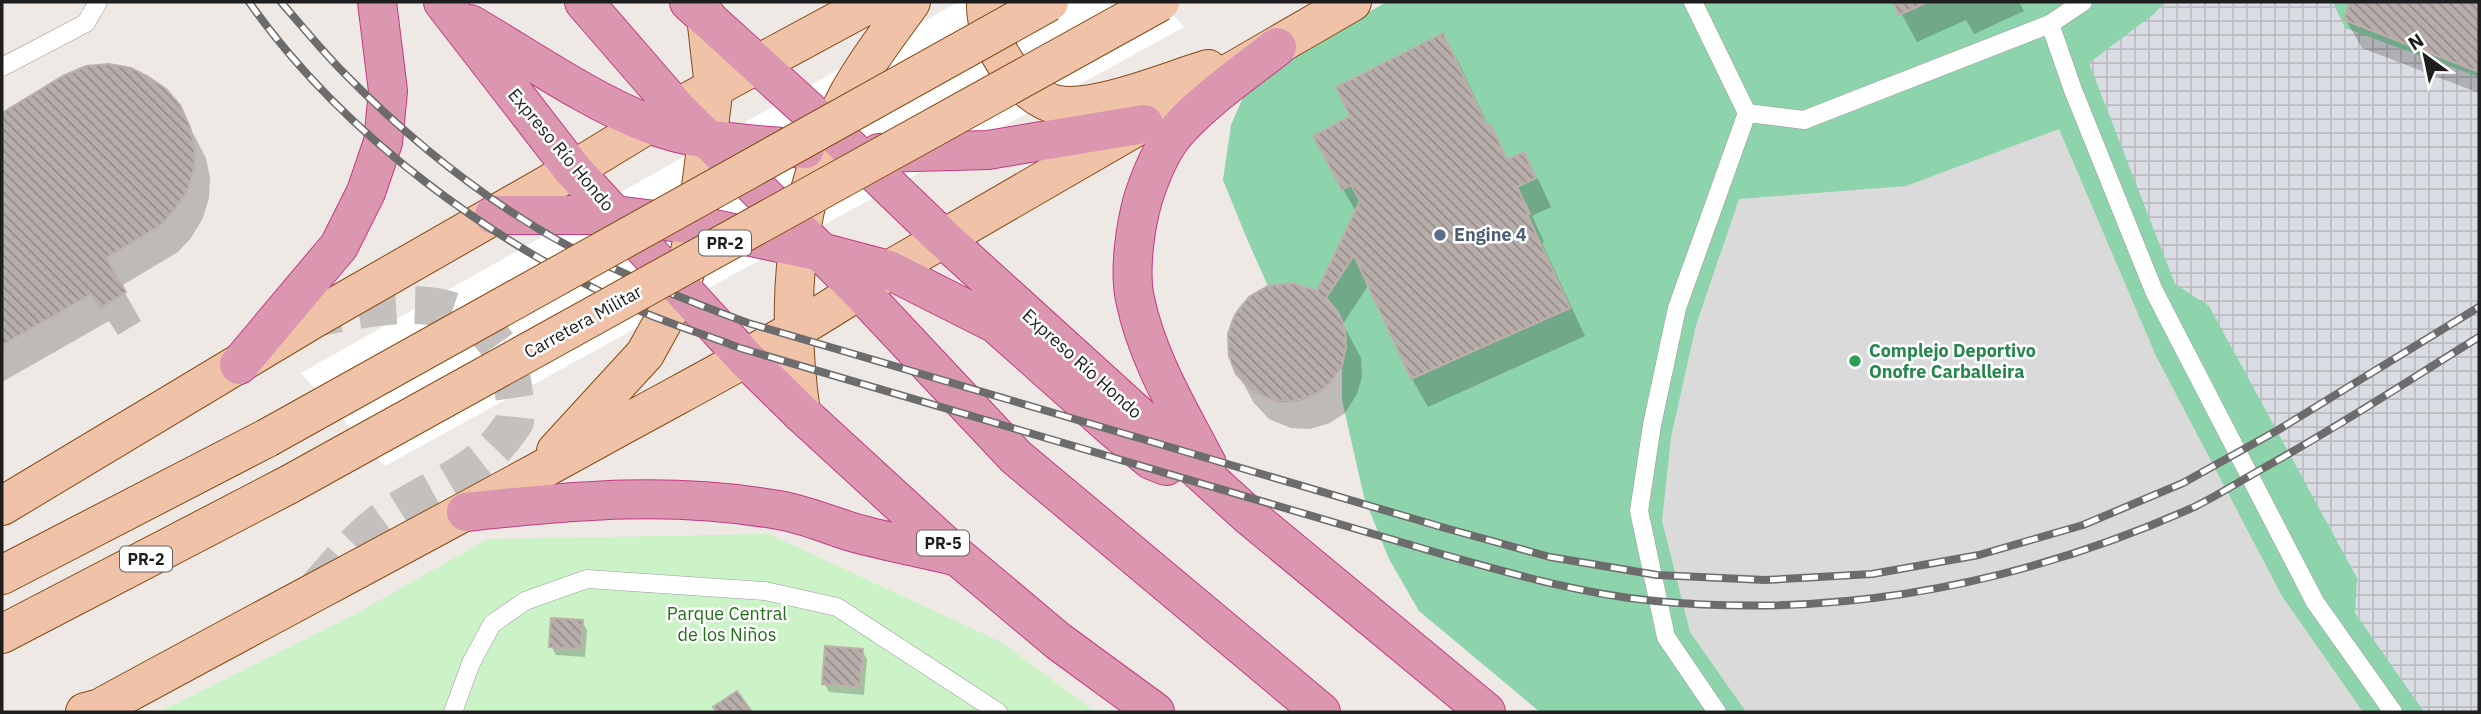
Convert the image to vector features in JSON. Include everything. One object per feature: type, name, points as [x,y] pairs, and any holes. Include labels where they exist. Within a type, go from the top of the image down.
[{"type":"highway","points":[[239,365],[339,246],[366,192],[383,142],[388,91],[377,2]]},
{"type":"highway","points":[[584,2],[662,116]]},
{"type":"highway","points":[[447,7],[598,99],[662,116],[708,139],[806,243],[874,281],[996,324],[1152,460],[1220,488]]},
{"type":"highway","name":"Expreso Río Hondo","points":[[447,7],[573,170],[745,358],[958,557],[1058,641],[1155,712]]},
{"type":"highway","name":"Expreso Río Hondo","points":[[698,9],[758,63],[837,145],[1248,515],[1486,712]]},
{"type":"highway","points":[[1220,488],[1167,386],[1143,329],[1134,297],[1137,220],[1151,174],[1172,137],[1193,116],[1277,47]]},
{"type":"highway","points":[[708,139],[988,150],[1144,124]]},
{"type":"highway","points":[[494,215],[615,215],[806,243]]},
{"type":"highway","points":[[874,281],[1016,457],[1321,712]]},
{"type":"highway","points":[[466,512],[601,499],[684,499],[787,512],[856,533],[958,557]]},
{"type":"main road","points":[[2,506],[315,318],[662,116],[873,2]]},
{"type":"main road","points":[[801,413],[792,330],[793,282],[837,145],[848,94],[911,2]]},
{"type":"main road","points":[[986,2],[985,16],[1005,63],[1033,93],[1057,105],[1082,105],[1113,99],[1277,47]]},
{"type":"main road","points":[[2,575],[267,438],[1049,2]]},
{"type":"main road","name":"Carretera Militar","points":[[2,634],[290,484],[1160,2]]},
{"type":"main road","points":[[85,712],[100,708],[466,512],[745,358],[1352,2]]},
{"type":"main road","points":[[533,475],[645,354],[681,289],[696,225],[715,86],[698,9]]},
{"type":"lane","points":[[2,67],[86,23],[98,2]]},
{"type":"lane","points":[[1693,2],[1747,113],[1677,308],[1652,425],[1639,511],[1666,637],[1717,712]]},
{"type":"lane","points":[[1747,113],[1804,120],[2050,24],[2083,2]]},
{"type":"lane","points":[[2050,24],[2078,102],[2154,291],[2315,602],[2393,712]]},
{"type":"lane","points":[[453,712],[471,663],[492,624],[525,601],[587,579],[765,591],[837,607],[998,712]]},
{"type":"green space","name":"Complejo Deportivo Onofre Carballeira","points":[[1387,2],[2479,2],[2479,712],[1540,712],[1419,611],[1389,559],[1364,497],[1342,400],[1342,367],[1316,394],[1293,402],[1272,400],[1253,391],[1239,376],[1230,357],[1228,336],[1234,316],[1249,297],[1268,286],[1223,180],[1231,125],[1245,93],[1267,67]]},
{"type":"green space","name":"Parque Central de los Niños","points":[[769,534],[1001,642],[1095,712],[159,712],[357,613],[488,539]]},
{"type":"shaded area","points":[[2164,2],[2333,2],[2345,28],[2479,77],[2479,712],[2424,712],[2355,613],[2357,578],[2209,306],[2175,284],[2089,63],[2155,13]]},
{"type":"shaded area","points":[[2059,129],[2156,356],[2282,596],[2363,712],[1746,712],[1690,632],[1662,521],[1671,437],[1696,325],[1739,199],[1906,186]]},
{"type":"pier","points":[[958,2],[1162,2],[1184,27],[385,466],[301,373]]},
{"type":"building","points":[[1893,2],[1928,2],[1899,15]]},
{"type":"building","points":[[2350,2],[2479,2],[2479,72],[2344,20]]},
{"type":"building","name":"Engine 4","points":[[1443,33],[1487,126],[1491,125],[1507,160],[1524,152],[1536,178],[1517,187],[1570,308],[1411,379],[1354,255],[1326,298],[1338,312],[1345,328],[1346,347],[1342,366],[1329,384],[1314,395],[1293,401],[1273,400],[1251,390],[1236,374],[1229,356],[1228,334],[1235,315],[1249,297],[1268,286],[1292,283],[1317,291],[1360,201],[1351,185],[1342,190],[1313,136],[1350,116],[1336,87]]},
{"type":"building","points":[[109,64],[131,68],[147,76],[166,89],[180,105],[190,127],[195,148],[194,169],[188,189],[162,224],[106,258],[126,292],[100,308],[91,294],[2,345],[2,113],[63,76],[86,66]]},
{"type":"building","points":[[551,618],[583,620],[581,649],[549,647]]},
{"type":"building","points":[[825,646],[863,649],[860,687],[822,684]]},
{"type":"building","points":[[737,691],[752,712],[717,712],[713,707]]},
{"type":"tunnel","points":[[317,588],[368,532],[481,460],[509,430],[515,422],[516,414],[512,379],[502,352],[477,323],[457,313],[412,305],[319,317]]},
{"type":"railway","points":[[249,2],[287,52],[330,98],[377,142],[427,183],[479,221],[533,255],[645,313],[740,348],[1438,553],[1545,582],[1627,598],[1725,605],[1794,605],[1862,600],[1996,576],[2062,557],[2127,535],[2201,504],[2316,438],[2479,337]]},
{"type":"railway","points":[[281,2],[370,99],[424,147],[481,191],[572,248],[659,288],[748,323],[1445,528],[1550,557],[1657,575],[1765,580],[1872,574],[1979,555],[2083,525],[2183,483],[2278,430],[2479,307]]},
{"type":"place","name":"Engine 4","points":[[1440,235]]},
{"type":"place","name":"Complejo Deportivo Onofre Carballeira","points":[[1855,361]]}]
